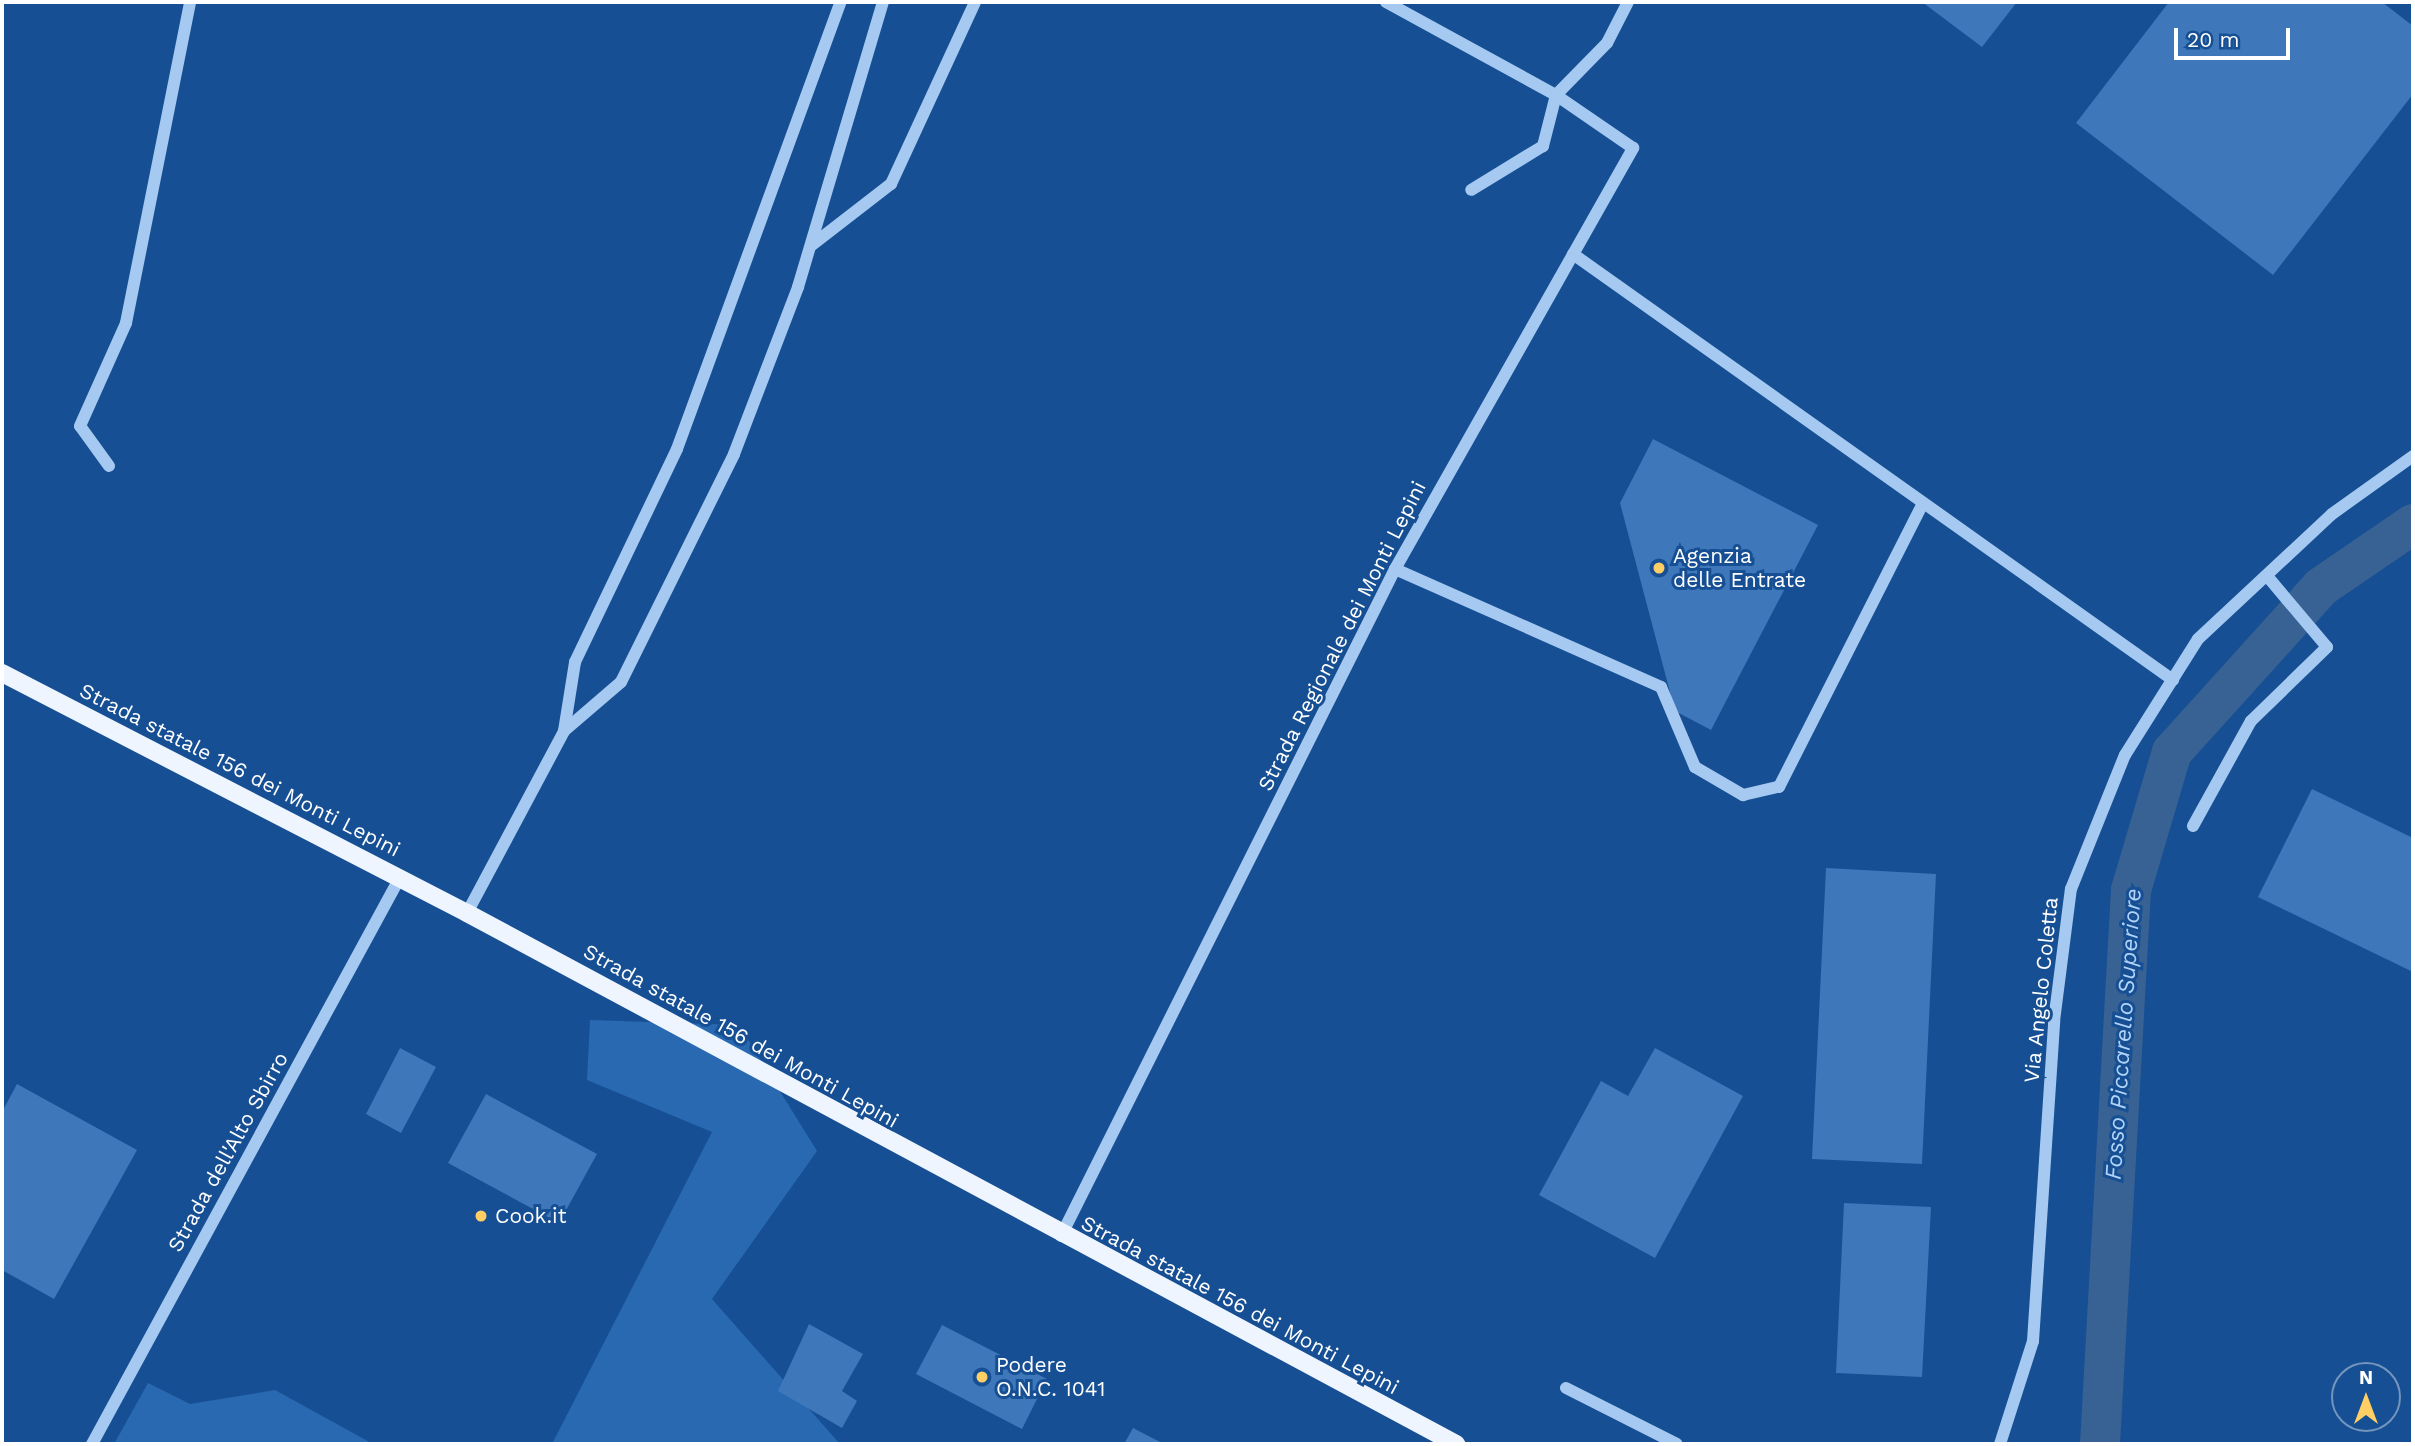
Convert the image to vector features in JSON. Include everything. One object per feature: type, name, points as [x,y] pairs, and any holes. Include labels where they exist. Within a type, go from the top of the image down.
[{"type":"main road","name":"Strada statale 156 dei Monti Lepini","points":[[2,673],[467,913],[1061,1236],[1456,1444]]},
{"type":"street","points":[[109,467],[80,426],[126,323],[190,2]]},
{"type":"street","points":[[467,913],[564,731],[575,662],[677,449],[841,2]]},
{"type":"street","points":[[564,731],[621,682],[734,454],[811,245],[883,2]]},
{"type":"street","points":[[811,245],[891,184],[975,2]]},
{"type":"street","points":[[1386,2],[1556,94]]},
{"type":"street","points":[[1471,190],[1543,146],[1556,94],[1607,44],[1628,2]]},
{"type":"street","name":"Strada Regionale dei Monti Lepini","points":[[1061,1236],[1395,569],[1633,148],[1556,94]]},
{"type":"street","points":[[1573,254],[2173,680]]},
{"type":"street","name":"Via Angelo Coletta","points":[[2000,1444],[2033,1341],[2053,1021],[2071,890],[2124,755],[2199,639],[2332,514],[2413,456]]},
{"type":"street","points":[[1395,569],[1661,687],[1695,767],[1744,795],[1779,787],[1923,503]]},
{"type":"street","points":[[2193,826],[2251,721],[2327,647],[2267,576]]},
{"type":"street","name":"Strada dell'Alto Sbirro","points":[[92,1444],[399,879]]},
{"type":"street","points":[[1566,1388],[1677,1444]]},
{"type":"shaded area","points":[[590,1020],[739,1025],[817,1151],[712,1299],[840,1444],[552,1444],[712,1132],[587,1080]]},
{"type":"shaded area","points":[[148,1383],[190,1404],[275,1390],[373,1444],[114,1444]]},
{"type":"building","points":[[1922,2],[2017,2],[1982,47]]},
{"type":"building","points":[[2169,2],[2382,2],[2413,26],[2413,94],[2273,275],[2076,123]]},
{"type":"building","points":[[1653,439],[1818,525],[1711,730],[1675,711],[1620,503]]},
{"type":"building","points":[[2312,789],[2413,838],[2413,972],[2258,897]]},
{"type":"building","points":[[1826,868],[1936,874],[1922,1164],[1812,1159]]},
{"type":"building","points":[[400,1048],[436,1067],[401,1133],[366,1114]]},
{"type":"building","points":[[1655,1048],[1743,1096],[1655,1258],[1539,1195],[1601,1081],[1628,1096]]},
{"type":"building","points":[[17,1084],[137,1150],[54,1299],[2,1270],[2,1112]]},
{"type":"building","points":[[486,1094],[597,1154],[559,1223],[448,1163]]},
{"type":"building","points":[[1844,1203],[1931,1207],[1922,1377],[1836,1373]]},
{"type":"building","points":[[809,1324],[863,1354],[842,1391],[857,1401],[842,1428],[778,1391]]},
{"type":"building","name":"Podere O.N.C. 1041","points":[[942,1325],[1047,1379],[1022,1429],[916,1374]]},
{"type":"building","points":[[1133,1428],[1164,1444],[1124,1444]]},
{"type":"waterway","name":"Fosso Piccarello Superiore","points":[[2100,1444],[2131,890],[2172,752],[2321,587],[2413,524]]},
{"type":"place","name":"Agenzia delle Entrate","points":[[1659,568]]},
{"type":"place","name":"Cook.it","points":[[481,1216]]},
{"type":"place","name":"Podere O.N.C. 1041","points":[[982,1377]]}]
